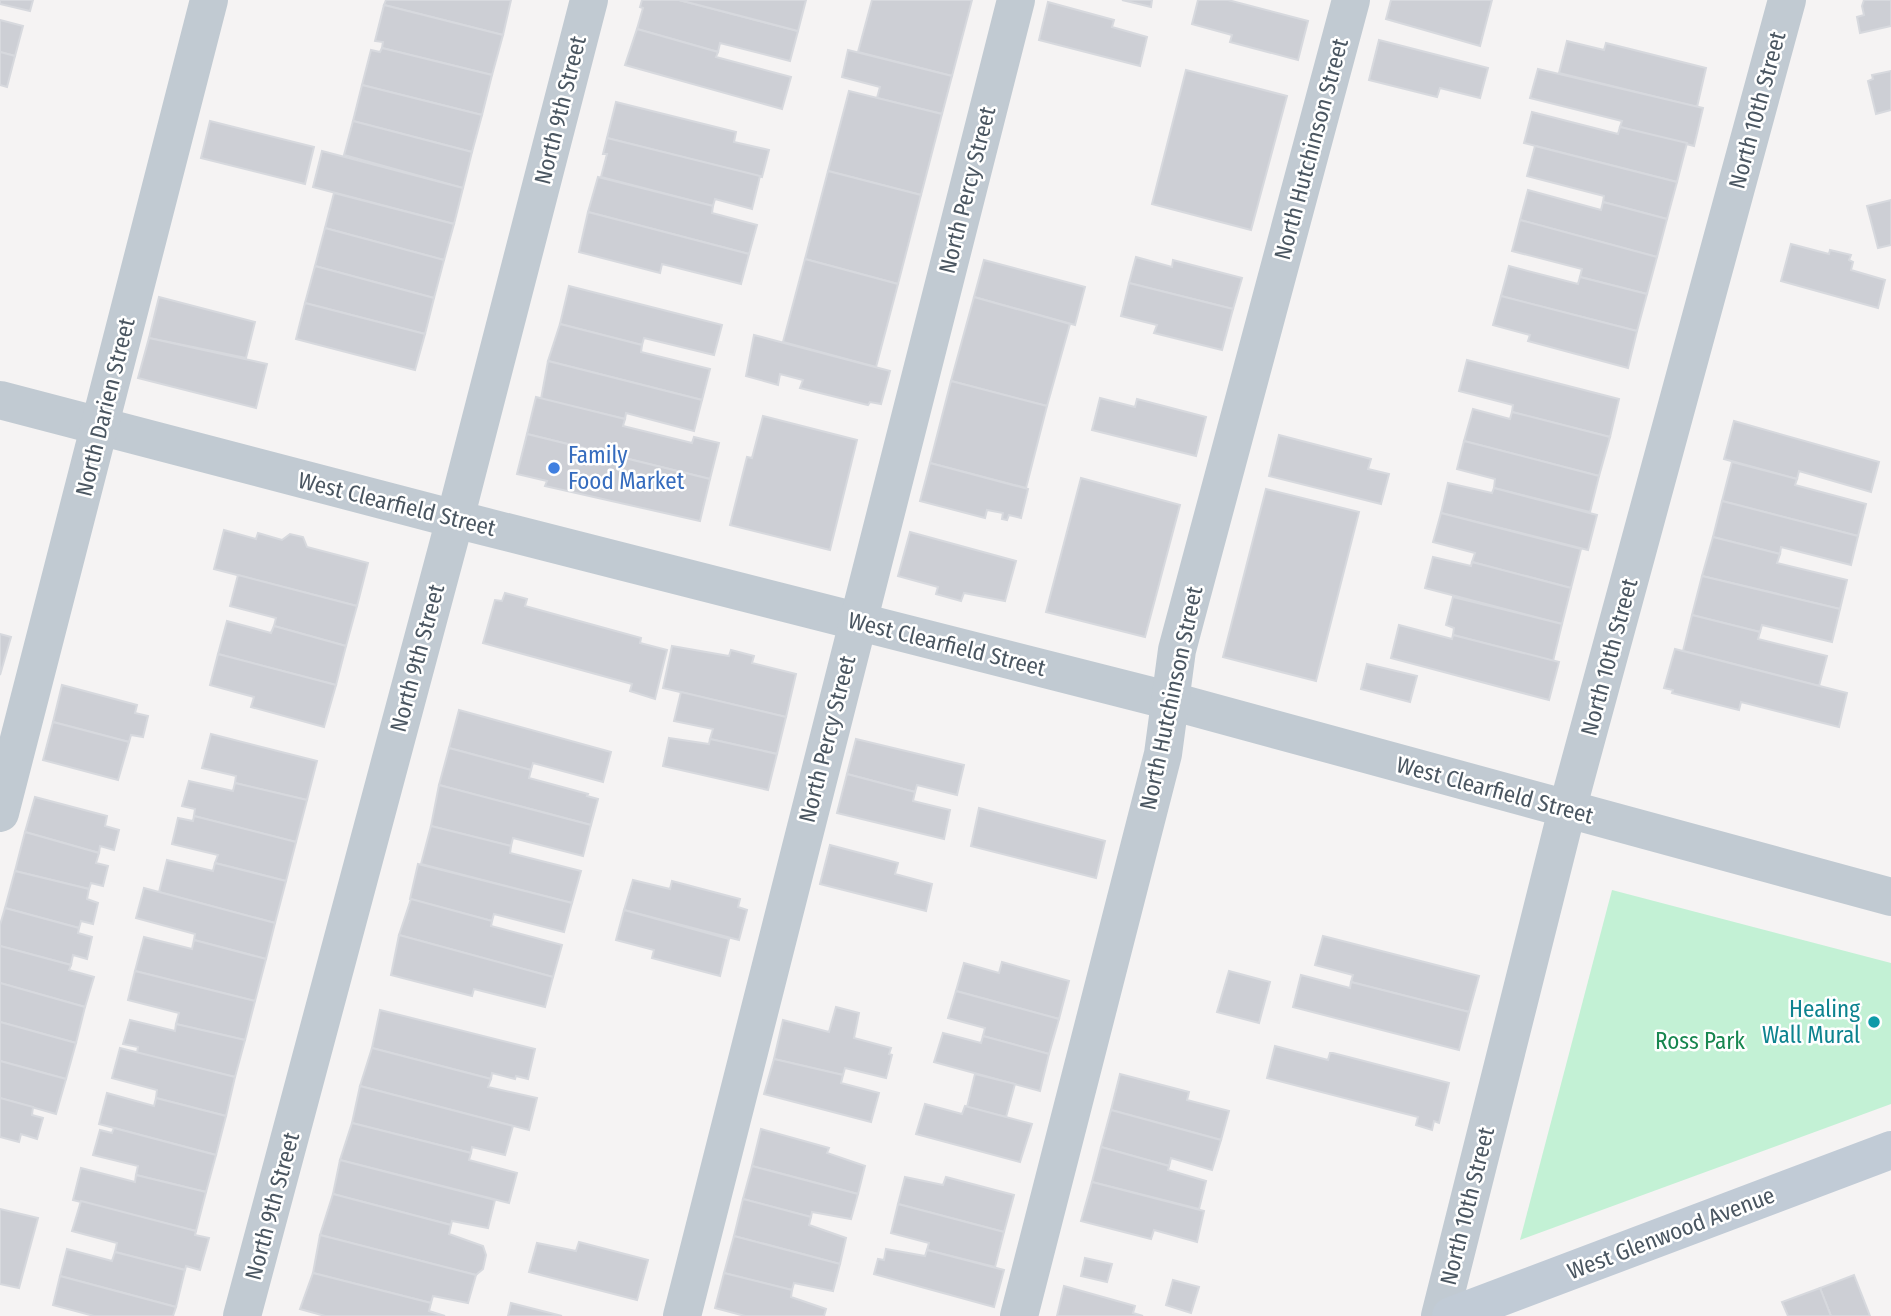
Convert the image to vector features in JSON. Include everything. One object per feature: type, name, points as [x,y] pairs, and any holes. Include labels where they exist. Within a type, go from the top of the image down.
[{"type":"main road","name":"West Glenwood Avenue","points":[[1451,1316],[1891,1150]]},
{"type":"street","name":"North Darien Street","points":[[0,813],[209,0]]},
{"type":"street","name":"North 9th Street","points":[[242,1316],[589,0]]},
{"type":"street","name":"North Percy Street","points":[[682,1316],[1016,0]]},
{"type":"street","name":"North Hutchinson Street","points":[[1018,1316],[1160,768],[1177,650],[1351,0]]},
{"type":"street","name":"North 10th Street","points":[[1440,1316],[1567,810],[1787,0]]},
{"type":"street","name":"West Clearfield Street","points":[[0,400],[454,519],[1171,701],[1891,897]]},
{"type":"green space","name":"Ross Park","points":[[1612,890],[1891,963],[1891,1104],[1520,1240]]},
{"type":"building","points":[[0,0],[33,0],[30,11],[0,4]]},
{"type":"building","points":[[386,0],[511,0],[503,35],[384,5]]},
{"type":"building","points":[[642,0],[679,0],[798,31],[790,61],[720,43],[718,52],[637,29],[643,8],[640,7]]},
{"type":"building","points":[[679,0],[806,0],[798,31]]},
{"type":"building","points":[[872,0],[972,0],[952,76],[858,52]]},
{"type":"building","points":[[1122,0],[1152,0],[1151,7]]},
{"type":"building","points":[[1198,0],[1228,0],[1308,21],[1298,60],[1230,42],[1232,35],[1192,24]]},
{"type":"building","points":[[1391,0],[1492,0],[1480,46],[1386,19]]},
{"type":"building","points":[[1864,0],[1891,0],[1891,26],[1860,33],[1857,17],[1864,15]]},
{"type":"building","points":[[1048,2],[1114,20],[1112,27],[1147,37],[1140,66],[1039,40]]},
{"type":"building","points":[[384,5],[503,35],[492,75],[382,48],[383,42],[375,41]]},
{"type":"building","points":[[0,20],[23,26],[15,56],[0,52]]},
{"type":"building","points":[[637,29],[718,52],[716,57],[791,77],[782,109],[625,65]]},
{"type":"building","points":[[1379,40],[1488,68],[1480,98],[1440,88],[1437,97],[1369,80]]},
{"type":"building","points":[[1567,41],[1604,50],[1606,43],[1706,68],[1697,107],[1559,73]]},
{"type":"building","points":[[382,48],[492,75],[482,115],[362,85],[371,50],[380,52]]},
{"type":"building","points":[[848,50],[952,76],[942,114],[877,98],[880,87],[842,77]]},
{"type":"building","points":[[0,52],[15,56],[7,87],[0,85]]},
{"type":"building","points":[[1538,69],[1703,108],[1694,146],[1620,127],[1622,121],[1530,98]]},
{"type":"building","points":[[1186,70],[1287,96],[1251,230],[1152,204]]},
{"type":"building","points":[[1891,71],[1891,110],[1876,114],[1868,81],[1873,79],[1872,75]]},
{"type":"building","points":[[362,85],[482,115],[472,152],[353,121]]},
{"type":"building","points":[[849,91],[942,114],[921,195],[828,171]]},
{"type":"building","points":[[616,102],[736,132],[734,142],[769,150],[762,177],[607,138]]},
{"type":"building","points":[[1532,112],[1618,134],[1620,127],[1687,143],[1677,182],[1524,143]]},
{"type":"building","points":[[210,121],[314,147],[305,184],[201,158]]},
{"type":"building","points":[[353,121],[472,152],[463,188],[344,155]]},
{"type":"building","points":[[607,138],[760,176],[752,209],[715,199],[713,206],[601,177],[607,154],[603,154]]},
{"type":"building","points":[[1535,146],[1677,182],[1667,219],[1603,202],[1604,196],[1527,176]]},
{"type":"building","points":[[322,151],[463,188],[454,224],[313,187]]},
{"type":"building","points":[[828,171],[921,195],[898,284],[805,259]]},
{"type":"building","points":[[598,177],[713,206],[712,213],[757,225],[749,254],[588,212]]},
{"type":"building","points":[[1528,190],[1601,210],[1603,202],[1667,219],[1657,257],[1520,220]]},
{"type":"building","points":[[334,193],[454,224],[444,260],[325,228]]},
{"type":"building","points":[[1891,200],[1891,245],[1878,248],[1867,206]]},
{"type":"building","points":[[588,212],[749,254],[741,284],[662,264],[660,273],[579,252]]},
{"type":"building","points":[[1520,220],[1657,257],[1647,294],[1580,277],[1582,269],[1512,251]]},
{"type":"building","points":[[325,228],[444,260],[434,298],[315,266]]},
{"type":"building","points":[[1791,244],[1829,254],[1830,250],[1851,255],[1851,270],[1885,280],[1878,308],[1781,281]]},
{"type":"building","points":[[1136,257],[1172,267],[1173,260],[1242,278],[1233,309],[1129,283]]},
{"type":"building","points":[[805,259],[898,284],[876,367],[783,342]]},
{"type":"building","points":[[984,260],[1085,287],[1075,325],[974,297]]},
{"type":"building","points":[[315,266],[434,298],[425,334],[305,303]]},
{"type":"building","points":[[1509,266],[1578,284],[1580,277],[1647,294],[1637,331],[1501,296]]},
{"type":"building","points":[[1129,283],[1233,309],[1222,350],[1154,333],[1157,325],[1121,316]]},
{"type":"building","points":[[569,286],[722,325],[714,355],[644,338],[642,345],[560,324]]},
{"type":"building","points":[[1501,296],[1637,331],[1628,368],[1528,341],[1530,335],[1493,325]]},
{"type":"building","points":[[159,297],[255,322],[246,358],[149,338]]},
{"type":"building","points":[[974,297],[1070,324],[1047,406],[951,381]]},
{"type":"building","points":[[305,303],[425,334],[415,370],[296,339]]},
{"type":"building","points":[[560,324],[642,345],[641,352],[710,369],[702,400],[548,361]]},
{"type":"building","points":[[754,335],[890,371],[881,404],[870,402],[868,405],[800,388],[803,380],[780,374],[778,385],[746,376]]},
{"type":"building","points":[[149,338],[267,364],[256,408],[138,378]]},
{"type":"building","points":[[1467,360],[1619,399],[1610,437],[1512,412],[1513,405],[1459,391]]},
{"type":"building","points":[[548,361],[702,400],[694,431],[626,413],[625,419],[541,399]]},
{"type":"building","points":[[951,381],[1047,406],[1026,488],[930,463]]},
{"type":"building","points":[[536,397],[625,419],[623,426],[692,443],[694,437],[719,443],[710,479],[527,434]]},
{"type":"building","points":[[1100,398],[1135,407],[1137,399],[1206,417],[1196,456],[1092,430]]},
{"type":"building","points":[[1473,409],[1510,419],[1512,412],[1610,437],[1599,476],[1464,441]]},
{"type":"building","points":[[763,416],[857,440],[830,550],[730,525],[747,457],[752,458]]},
{"type":"building","points":[[1734,421],[1879,462],[1871,492],[1799,471],[1797,479],[1724,459]]},
{"type":"building","points":[[527,434],[710,479],[700,521],[545,486],[547,481],[517,474]]},
{"type":"building","points":[[1279,435],[1371,459],[1368,469],[1389,474],[1381,504],[1269,476]]},
{"type":"building","points":[[1464,441],[1599,476],[1590,512],[1494,488],[1495,479],[1457,469]]},
{"type":"building","points":[[1732,462],[1797,479],[1795,485],[1866,504],[1858,536],[1722,501]]},
{"type":"building","points":[[930,463],[1028,489],[1021,518],[1009,515],[1007,520],[1002,519],[1003,513],[987,510],[985,518],[920,501]]},
{"type":"building","points":[[1081,478],[1180,505],[1145,637],[1046,612]]},
{"type":"building","points":[[1448,483],[1492,493],[1494,488],[1597,515],[1588,550],[1441,513]]},
{"type":"building","points":[[1266,489],[1359,512],[1316,681],[1223,657]]},
{"type":"building","points":[[1722,501],[1858,536],[1851,565],[1781,547],[1780,554],[1713,537]]},
{"type":"building","points":[[1441,513],[1581,549],[1571,588],[1472,562],[1475,553],[1433,542]]},
{"type":"building","points":[[224,530],[256,539],[258,533],[282,540],[290,534],[303,537],[307,547],[368,563],[357,606],[214,569]]},
{"type":"building","points":[[910,532],[1016,561],[1005,601],[964,593],[961,601],[936,594],[938,587],[898,576]]},
{"type":"building","points":[[1713,537],[1780,554],[1777,563],[1847,580],[1840,609],[1702,576]]},
{"type":"building","points":[[1433,557],[1471,566],[1472,562],[1571,588],[1562,624],[1425,588]]},
{"type":"building","points":[[238,575],[357,606],[346,646],[274,626],[276,618],[230,606]]},
{"type":"building","points":[[1702,576],[1840,609],[1832,642],[1762,625],[1760,632],[1692,615]]},
{"type":"building","points":[[505,593],[527,599],[525,606],[641,638],[640,643],[667,650],[655,699],[630,691],[632,684],[483,643],[495,600],[502,601]]},
{"type":"building","points":[[1453,597],[1562,624],[1553,661],[1453,635],[1454,628],[1446,625]]},
{"type":"building","points":[[1692,615],[1760,632],[1758,639],[1827,656],[1819,686],[1683,651]]},
{"type":"building","points":[[227,621],[271,633],[274,626],[346,646],[336,685],[218,654]]},
{"type":"building","points":[[1399,625],[1452,639],[1453,635],[1559,662],[1549,700],[1391,658]]},
{"type":"building","points":[[0,634],[11,637],[0,675]]},
{"type":"building","points":[[672,646],[729,656],[731,650],[754,656],[752,663],[796,674],[786,717],[663,688]]},
{"type":"building","points":[[1675,649],[1847,693],[1839,727],[1741,702],[1739,710],[1672,693],[1673,690],[1664,688]]},
{"type":"building","points":[[218,654],[336,685],[324,727],[251,707],[254,697],[210,685]]},
{"type":"building","points":[[1367,664],[1417,676],[1410,702],[1361,689]]},
{"type":"building","points":[[62,685],[137,705],[135,713],[148,716],[143,737],[131,735],[129,742],[53,722]]},
{"type":"building","points":[[681,692],[786,717],[777,754],[710,739],[713,729],[674,721]]},
{"type":"building","points":[[459,710],[611,752],[603,782],[533,763],[531,770],[449,748]]},
{"type":"building","points":[[53,722],[129,742],[118,780],[43,760]]},
{"type":"building","points":[[211,734],[317,761],[307,800],[235,783],[236,776],[202,768]]},
{"type":"building","points":[[669,738],[709,744],[710,739],[777,754],[768,790],[663,766]]},
{"type":"building","points":[[856,739],[964,765],[957,795],[917,785],[915,792],[847,774]]},
{"type":"building","points":[[449,748],[531,770],[529,778],[598,799],[591,825],[439,785]]},
{"type":"building","points":[[847,774],[915,792],[913,801],[950,810],[944,839],[837,813]]},
{"type":"building","points":[[189,781],[233,791],[235,783],[307,800],[296,842],[194,816],[195,809],[182,806]]},
{"type":"building","points":[[439,785],[591,825],[583,856],[513,838],[511,846],[431,826]]},
{"type":"building","points":[[35,797],[107,816],[105,826],[119,830],[114,850],[100,846],[99,853],[25,832]]},
{"type":"building","points":[[979,808],[1105,841],[1096,878],[971,846]]},
{"type":"building","points":[[194,816],[296,842],[286,881],[215,863],[218,855],[172,844],[178,818],[193,821]]},
{"type":"building","points":[[431,826],[511,846],[510,853],[581,871],[572,903],[421,864]]},
{"type":"building","points":[[25,832],[99,853],[96,863],[108,866],[103,886],[91,883],[89,889],[15,871]]},
{"type":"building","points":[[830,845],[898,863],[895,874],[932,884],[926,911],[820,884]]},
{"type":"building","points":[[167,860],[213,871],[215,863],[286,881],[275,923],[159,892]]},
{"type":"building","points":[[418,864],[572,903],[564,932],[494,914],[492,921],[410,899]]},
{"type":"building","points":[[15,871],[89,889],[87,899],[98,903],[93,924],[81,921],[79,928],[5,908]]},
{"type":"building","points":[[633,880],[670,889],[672,881],[740,899],[738,907],[747,910],[739,940],[624,910]]},
{"type":"building","points":[[144,888],[275,923],[266,959],[194,940],[195,934],[136,918]]},
{"type":"building","points":[[411,899],[492,921],[491,926],[562,945],[553,977],[399,935]]},
{"type":"building","points":[[5,908],[79,928],[78,933],[92,937],[87,959],[73,955],[71,965],[0,946],[0,925]]},
{"type":"building","points":[[624,910],[729,939],[720,976],[652,958],[654,950],[616,940]]},
{"type":"building","points":[[399,935],[553,977],[545,1007],[474,989],[472,996],[391,975]]},
{"type":"building","points":[[1323,936],[1479,976],[1469,1012],[1351,982],[1353,975],[1315,965]]},
{"type":"building","points":[[144,937],[192,949],[194,940],[266,959],[255,1001],[135,971]]},
{"type":"building","points":[[0,946],[71,965],[69,970],[94,977],[85,1007],[0,983]]},
{"type":"building","points":[[1002,962],[1069,981],[1059,1019],[956,991],[964,963],[999,973]]},
{"type":"building","points":[[135,971],[255,1001],[245,1040],[176,1024],[179,1013],[128,1000]]},
{"type":"building","points":[[1229,971],[1270,982],[1259,1023],[1217,1012]]},
{"type":"building","points":[[1301,975],[1350,988],[1351,982],[1469,1012],[1459,1050],[1293,1007]]},
{"type":"building","points":[[0,983],[85,1007],[76,1043],[0,1022]]},
{"type":"building","points":[[956,991],[1059,1019],[1049,1054],[983,1036],[985,1028],[948,1018]]},
{"type":"building","points":[[836,1007],[859,1013],[854,1038],[891,1048],[889,1054],[892,1055],[886,1078],[845,1068],[843,1075],[774,1059],[783,1020],[829,1032]]},
{"type":"building","points":[[380,1010],[535,1049],[528,1079],[516,1076],[515,1079],[492,1073],[491,1079],[372,1048]]},
{"type":"building","points":[[130,1020],[175,1031],[176,1024],[245,1040],[235,1077],[137,1053],[138,1047],[123,1044]]},
{"type":"building","points":[[0,1022],[76,1043],[66,1079],[0,1061]]},
{"type":"building","points":[[943,1033],[981,1043],[983,1036],[1049,1054],[1040,1091],[934,1062]]},
{"type":"building","points":[[1275,1046],[1328,1060],[1330,1053],[1333,1053],[1449,1083],[1439,1123],[1434,1121],[1432,1130],[1416,1125],[1418,1117],[1267,1078]]},
{"type":"building","points":[[120,1048],[235,1077],[226,1116],[156,1098],[157,1090],[112,1078]]},
{"type":"building","points":[[372,1048],[491,1079],[488,1087],[537,1098],[529,1130],[360,1086]]},
{"type":"building","points":[[774,1059],[843,1075],[841,1083],[879,1093],[871,1122],[764,1094]]},
{"type":"building","points":[[0,1061],[66,1079],[56,1114],[0,1098]]},
{"type":"building","points":[[975,1074],[1015,1084],[1006,1117],[967,1107]]},
{"type":"building","points":[[1120,1074],[1189,1092],[1187,1100],[1229,1111],[1221,1140],[1111,1110]]},
{"type":"building","points":[[360,1086],[513,1126],[505,1155],[472,1147],[471,1153],[352,1123]]},
{"type":"building","points":[[107,1093],[154,1106],[156,1098],[226,1116],[216,1155],[99,1124]]},
{"type":"building","points":[[0,1098],[33,1107],[32,1115],[43,1118],[37,1139],[21,1134],[19,1142],[0,1137]]},
{"type":"building","points":[[925,1104],[962,1114],[965,1106],[1032,1124],[1020,1162],[916,1134]]},
{"type":"building","points":[[1111,1110],[1221,1140],[1212,1170],[1171,1158],[1169,1166],[1101,1147]]},
{"type":"building","points":[[352,1123],[471,1153],[469,1160],[517,1173],[509,1203],[340,1160]]},
{"type":"building","points":[[114,1128],[216,1155],[206,1192],[136,1175],[138,1166],[93,1155],[100,1130],[112,1133]]},
{"type":"building","points":[[761,1129],[829,1148],[827,1153],[865,1166],[858,1194],[752,1166]]},
{"type":"building","points":[[1101,1147],[1169,1166],[1168,1170],[1206,1181],[1199,1209],[1092,1182]]},
{"type":"building","points":[[340,1160],[495,1200],[488,1228],[452,1221],[451,1225],[333,1194]]},
{"type":"building","points":[[752,1166],[858,1194],[851,1219],[812,1212],[811,1217],[743,1199]]},
{"type":"building","points":[[81,1168],[135,1182],[136,1175],[206,1192],[196,1231],[73,1200]]},
{"type":"building","points":[[905,1177],[943,1185],[946,1177],[1014,1195],[1004,1232],[898,1204]]},
{"type":"building","points":[[1092,1182],[1204,1211],[1197,1242],[1154,1230],[1151,1239],[1081,1221]]},
{"type":"building","points":[[333,1194],[451,1225],[449,1234],[483,1246],[486,1255],[483,1269],[476,1275],[320,1235]]},
{"type":"building","points":[[743,1199],[811,1217],[809,1225],[846,1238],[840,1264],[734,1236]]},
{"type":"building","points":[[81,1201],[196,1231],[195,1235],[209,1238],[200,1270],[186,1266],[185,1270],[115,1252],[117,1243],[72,1231]]},
{"type":"building","points":[[898,1204],[1004,1232],[995,1267],[927,1250],[929,1243],[891,1233]]},
{"type":"building","points":[[0,1209],[38,1218],[19,1288],[0,1284]]},
{"type":"building","points":[[320,1235],[476,1275],[468,1303],[433,1296],[431,1303],[313,1273]]},
{"type":"building","points":[[734,1236],[840,1264],[833,1291],[794,1283],[792,1290],[724,1273]]},
{"type":"building","points":[[579,1242],[648,1260],[637,1300],[529,1272],[537,1243],[576,1251]]},
{"type":"building","points":[[67,1249],[112,1261],[115,1252],[185,1270],[176,1307],[60,1276]]},
{"type":"building","points":[[886,1249],[925,1256],[927,1250],[1004,1270],[994,1307],[874,1274],[878,1259],[884,1260]]},
{"type":"building","points":[[1085,1258],[1112,1264],[1107,1282],[1081,1276]]},
{"type":"building","points":[[313,1273],[431,1303],[429,1311],[445,1316],[325,1316],[300,1309]]},
{"type":"building","points":[[724,1273],[792,1290],[791,1297],[826,1309],[824,1316],[745,1316],[715,1308]]},
{"type":"building","points":[[1854,1275],[1870,1316],[1831,1316],[1820,1288]]},
{"type":"building","points":[[60,1276],[176,1307],[173,1316],[94,1316],[53,1305]]},
{"type":"building","points":[[1173,1280],[1199,1287],[1191,1313],[1166,1305]]},
{"type":"building","points":[[1064,1286],[1135,1306],[1133,1313],[1143,1316],[1057,1316]]},
{"type":"building","points":[[1820,1288],[1831,1316],[1788,1316],[1782,1302]]},
{"type":"building","points":[[511,1303],[562,1316],[508,1316]]},
{"type":"place","name":"Family Food Market","points":[[554,468]]},
{"type":"place","name":"Healing Wall Mural","points":[[1874,1022]]}]
